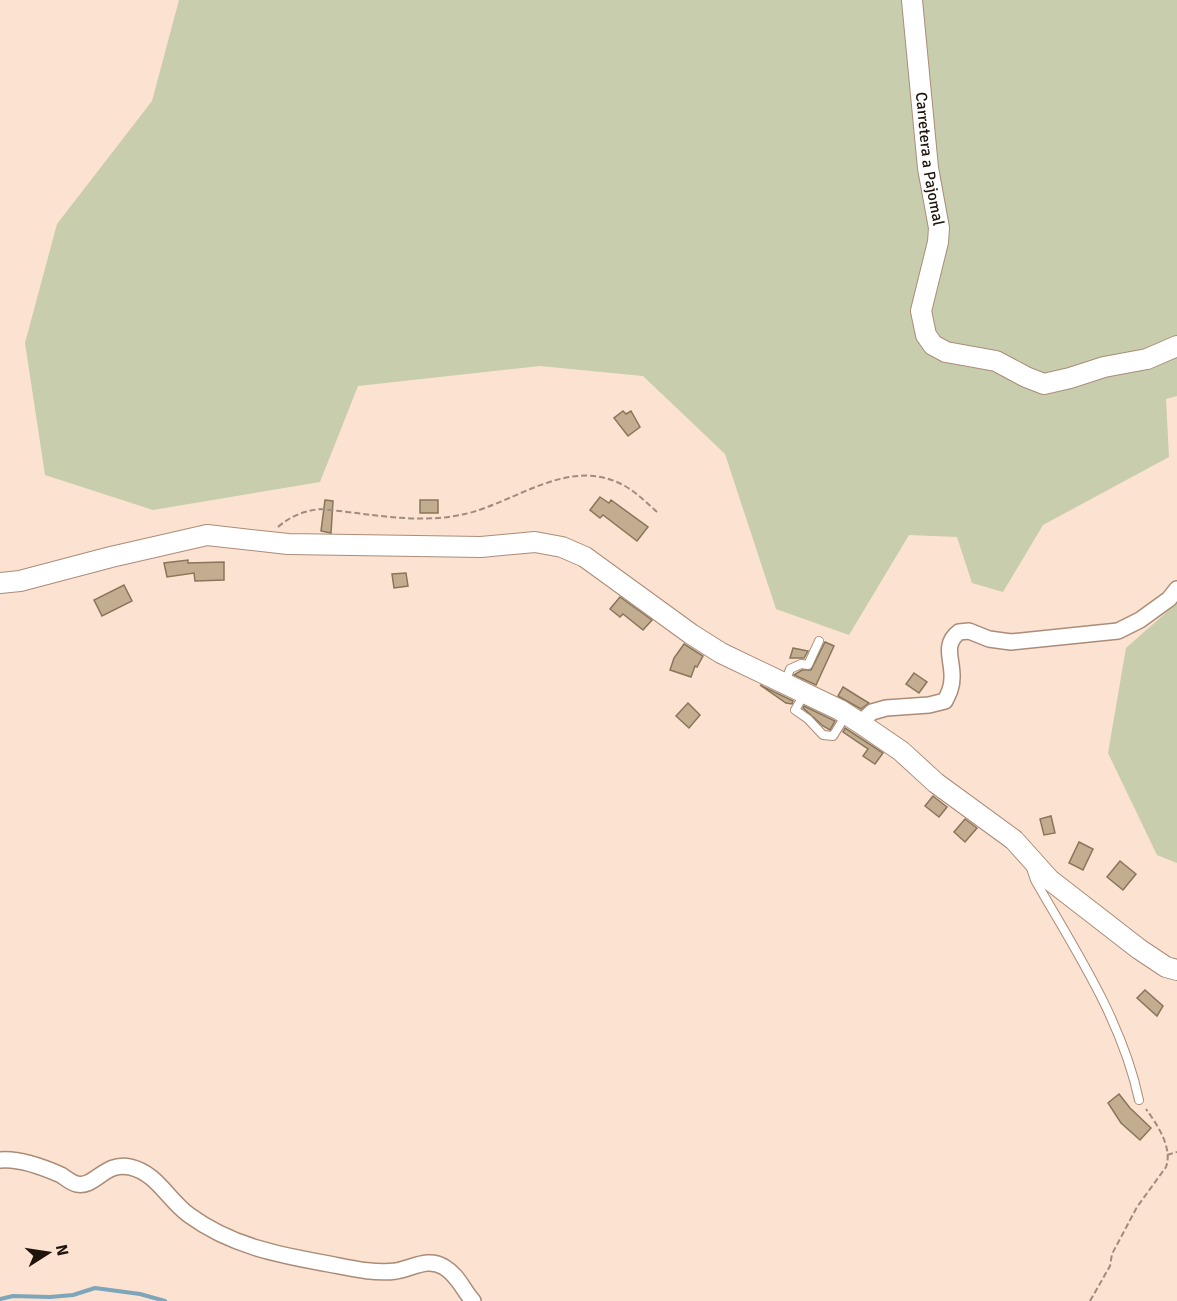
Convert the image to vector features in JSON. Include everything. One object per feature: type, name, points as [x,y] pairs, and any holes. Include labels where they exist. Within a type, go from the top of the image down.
[{"type":"street","name":"Carretera a Pajomal","points":[[912,0],[928,168],[939,228],[921,311],[926,335],[933,345],[945,352],[996,361],[1044,384],[1147,358],[1177,346]]},
{"type":"street","points":[[0,583],[20,581],[196,537],[218,536],[288,544],[470,547],[549,543],[585,557],[690,634],[721,653],[853,718],[901,751],[936,783],[1014,840],[1050,880],[1139,949],[1166,967],[1177,970]]},
{"type":"street","points":[[853,718],[886,708],[929,705],[945,701],[951,691],[952,675],[948,652],[950,642],[959,632],[969,631],[989,639],[1011,642],[1118,631],[1140,620],[1169,599],[1177,589]]},
{"type":"street","points":[[0,1160],[16,1160],[32,1164],[62,1176],[74,1184],[82,1185],[109,1169],[118,1166],[130,1167],[146,1172],[175,1205],[189,1216],[254,1249],[367,1271],[397,1271],[418,1264],[437,1264],[455,1275],[473,1301]]},
{"type":"lane","points":[[785,684],[790,669],[801,664],[808,665],[819,641]]},
{"type":"lane","points":[[804,694],[795,710],[808,719],[823,735],[833,736],[853,718]]},
{"type":"lane","points":[[1029,855],[1035,880],[1115,1027],[1129,1060],[1139,1100]]},
{"type":"path","points":[[264,542],[284,522],[305,510],[320,509],[411,518],[440,518],[465,514],[546,482],[566,477],[606,478],[624,486],[657,512]]},
{"type":"path","points":[[1090,1301],[1110,1266],[1112,1254],[1137,1207],[1166,1167],[1168,1160],[1158,1126],[1139,1100]]},
{"type":"path","points":[[1167,1155],[1177,1152]]},
{"type":"green space","points":[[179,0],[1177,0],[1177,396],[1166,399],[1169,457],[1043,525],[1003,592],[972,583],[957,537],[909,535],[849,635],[776,609],[725,454],[643,376],[540,366],[358,386],[320,482],[153,510],[45,475],[25,343],[57,224],[152,101]]},
{"type":"green space","points":[[1177,603],[1177,863],[1157,855],[1108,753],[1126,648]]},
{"type":"building","points":[[623,411],[626,414],[631,411],[640,427],[628,436],[614,418]]},
{"type":"building","points":[[600,497],[609,503],[611,500],[648,527],[637,541],[603,515],[600,518],[590,510]]},
{"type":"building","points":[[325,500],[333,501],[331,533],[321,531]]},
{"type":"building","points":[[420,500],[438,500],[438,513],[420,513]]},
{"type":"building","points":[[188,560],[188,563],[224,562],[224,580],[195,581],[194,573],[167,577],[164,563]]},
{"type":"building","points":[[406,573],[408,586],[394,588],[392,574]]},
{"type":"building","points":[[124,585],[132,601],[102,616],[94,600]]},
{"type":"building","points":[[620,597],[652,620],[643,630],[623,614],[620,617],[610,609]]},
{"type":"building","points":[[825,642],[834,646],[816,685],[794,675],[802,670],[811,670]]},
{"type":"building","points":[[684,644],[703,656],[697,667],[695,666],[691,677],[670,670],[674,658]]},
{"type":"building","points":[[793,648],[808,651],[804,658],[790,658]]},
{"type":"building","points":[[914,673],[927,682],[919,693],[906,684]]},
{"type":"building","points":[[760,685],[793,701],[792,704],[786,703]]},
{"type":"building","points":[[843,687],[869,703],[861,709],[838,696]]},
{"type":"building","points":[[688,703],[700,715],[689,728],[676,716]]},
{"type":"building","points":[[804,706],[835,721],[830,730],[803,708]]},
{"type":"building","points":[[845,728],[883,753],[875,764],[863,756],[868,749],[843,732]]},
{"type":"building","points":[[933,796],[947,807],[939,817],[925,806]]},
{"type":"building","points":[[1051,816],[1055,833],[1044,835],[1040,819]]},
{"type":"building","points":[[965,819],[977,828],[965,842],[954,832]]},
{"type":"building","points":[[1079,842],[1093,849],[1083,870],[1069,863]]},
{"type":"building","points":[[1120,861],[1136,874],[1123,890],[1107,877]]},
{"type":"building","points":[[1145,990],[1163,1006],[1157,1016],[1137,998]]},
{"type":"building","points":[[1119,1094],[1151,1128],[1140,1140],[1121,1123],[1108,1103]]},
{"type":"waterway","points":[[0,1299],[13,1296],[73,1295],[95,1288],[140,1294],[165,1301]]}]
